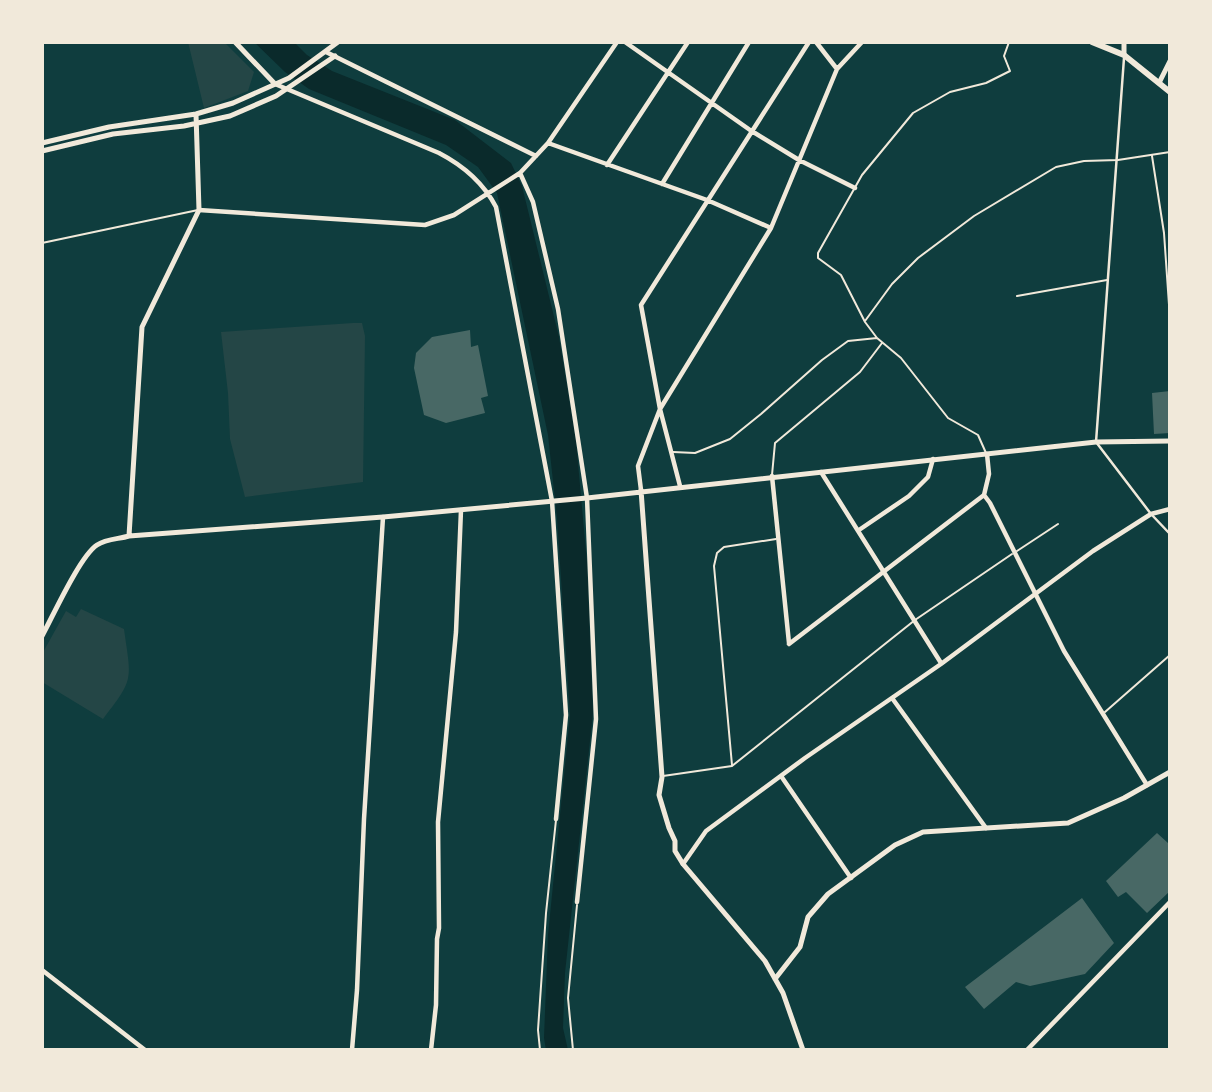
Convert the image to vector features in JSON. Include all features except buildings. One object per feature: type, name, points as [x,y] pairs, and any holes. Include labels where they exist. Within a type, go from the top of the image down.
[{"type":"main road","points":[[1092,42],[1125,55],[1170,92]]},
{"type":"street","points":[[235,42],[275,85],[459,163],[489,192],[496,207],[552,501],[566,715],[556,819]]},
{"type":"street","points":[[42,143],[109,127],[196,114],[252,96],[289,78],[338,42]]},
{"type":"street","points":[[199,210],[425,225],[454,215],[520,173],[548,143],[617,42]]},
{"type":"street","points":[[625,42],[750,130],[799,160],[855,188]]},
{"type":"street","points":[[607,164],[688,42]]},
{"type":"street","points":[[662,184],[749,42]]},
{"type":"street","points":[[680,486],[660,409],[641,305],[808,42]]},
{"type":"street","points":[[817,42],[836,69]]},
{"type":"street","points":[[803,1050],[783,993],[765,961],[683,864],[675,851],[675,841],[668,828],[659,794],[662,777],[638,466],[660,409],[771,228],[836,69],[862,42]]},
{"type":"street","points":[[1125,42],[1096,442],[1151,514],[1170,534]]},
{"type":"street","points":[[326,52],[536,156]]},
{"type":"street","points":[[42,151],[113,134],[142,132],[230,116],[287,89],[335,56]]},
{"type":"street","points":[[1159,83],[1170,61]]},
{"type":"street","points":[[129,536],[142,327],[199,210],[196,114]]},
{"type":"street","points":[[548,143],[707,200],[771,228]]},
{"type":"street","points":[[520,173],[533,202],[558,309],[587,498],[596,719],[577,902]]},
{"type":"street","points":[[42,635],[83,560],[94,547],[129,536],[587,498],[1096,442],[1170,441]]},
{"type":"street","points":[[772,476],[789,644],[984,495],[989,474],[987,454]]},
{"type":"street","points":[[858,530],[909,496],[928,477],[933,459]]},
{"type":"street","points":[[821,471],[941,664]]},
{"type":"street","points":[[984,495],[1064,651],[1147,785]]},
{"type":"street","points":[[683,864],[706,831],[781,776],[941,664],[1034,594],[1151,514],[1170,509]]},
{"type":"street","points":[[431,1050],[439,928],[438,822],[456,632],[461,510]]},
{"type":"street","points":[[352,1050],[383,517]]},
{"type":"street","points":[[892,698],[987,829]]},
{"type":"street","points":[[775,979],[800,947],[808,917],[828,894],[895,845],[923,832],[1068,823],[1124,798],[1170,772]]},
{"type":"street","points":[[781,776],[851,878]]},
{"type":"street","points":[[1027,1050],[1170,902]]},
{"type":"street","points":[[42,970],[145,1050]]},
{"type":"lane","points":[[987,454],[978,435],[948,418],[901,358],[877,338],[865,322],[841,275],[818,258],[818,253],[862,175],[913,113],[950,92],[986,83],[1010,71],[1004,56],[1009,42]]},
{"type":"lane","points":[[865,322],[892,284],[918,258],[974,216],[1056,167],[1170,152]]},
{"type":"lane","points":[[1152,155],[1164,233],[1170,319]]},
{"type":"lane","points":[[42,243],[199,210]]},
{"type":"lane","points":[[1017,296],[1108,280]]},
{"type":"lane","points":[[673,452],[695,453],[730,439],[848,341],[877,338]]},
{"type":"lane","points":[[772,476],[775,443],[860,372],[882,343]]},
{"type":"lane","points":[[662,777],[732,766],[915,620],[1058,524]]},
{"type":"lane","points":[[732,766],[714,566],[717,553],[724,547],[778,538]]},
{"type":"lane","points":[[1102,715],[1170,655]]},
{"type":"lane","points":[[540,1050],[538,1030],[545,926],[556,819]]},
{"type":"lane","points":[[573,1050],[568,998],[577,902]]},
{"type":"shaded area","points":[[188,42],[224,42],[254,72],[248,91],[204,108]]},
{"type":"shaded area","points":[[254,42],[294,42],[307,55],[332,71],[455,120],[511,163],[522,186],[559,337],[576,441],[587,563],[593,713],[565,973],[563,1028],[568,1050],[546,1050],[544,1038],[548,935],[570,715],[557,518],[548,435],[497,193],[478,167],[446,145],[309,89],[285,72]]},
{"type":"shaded area","points":[[362,323],[365,336],[363,482],[245,497],[230,439],[221,332]]},
{"type":"shaded area","points":[[81,609],[124,629],[128,678],[121,695],[103,719],[42,682],[42,654],[66,611],[76,617]]}]
